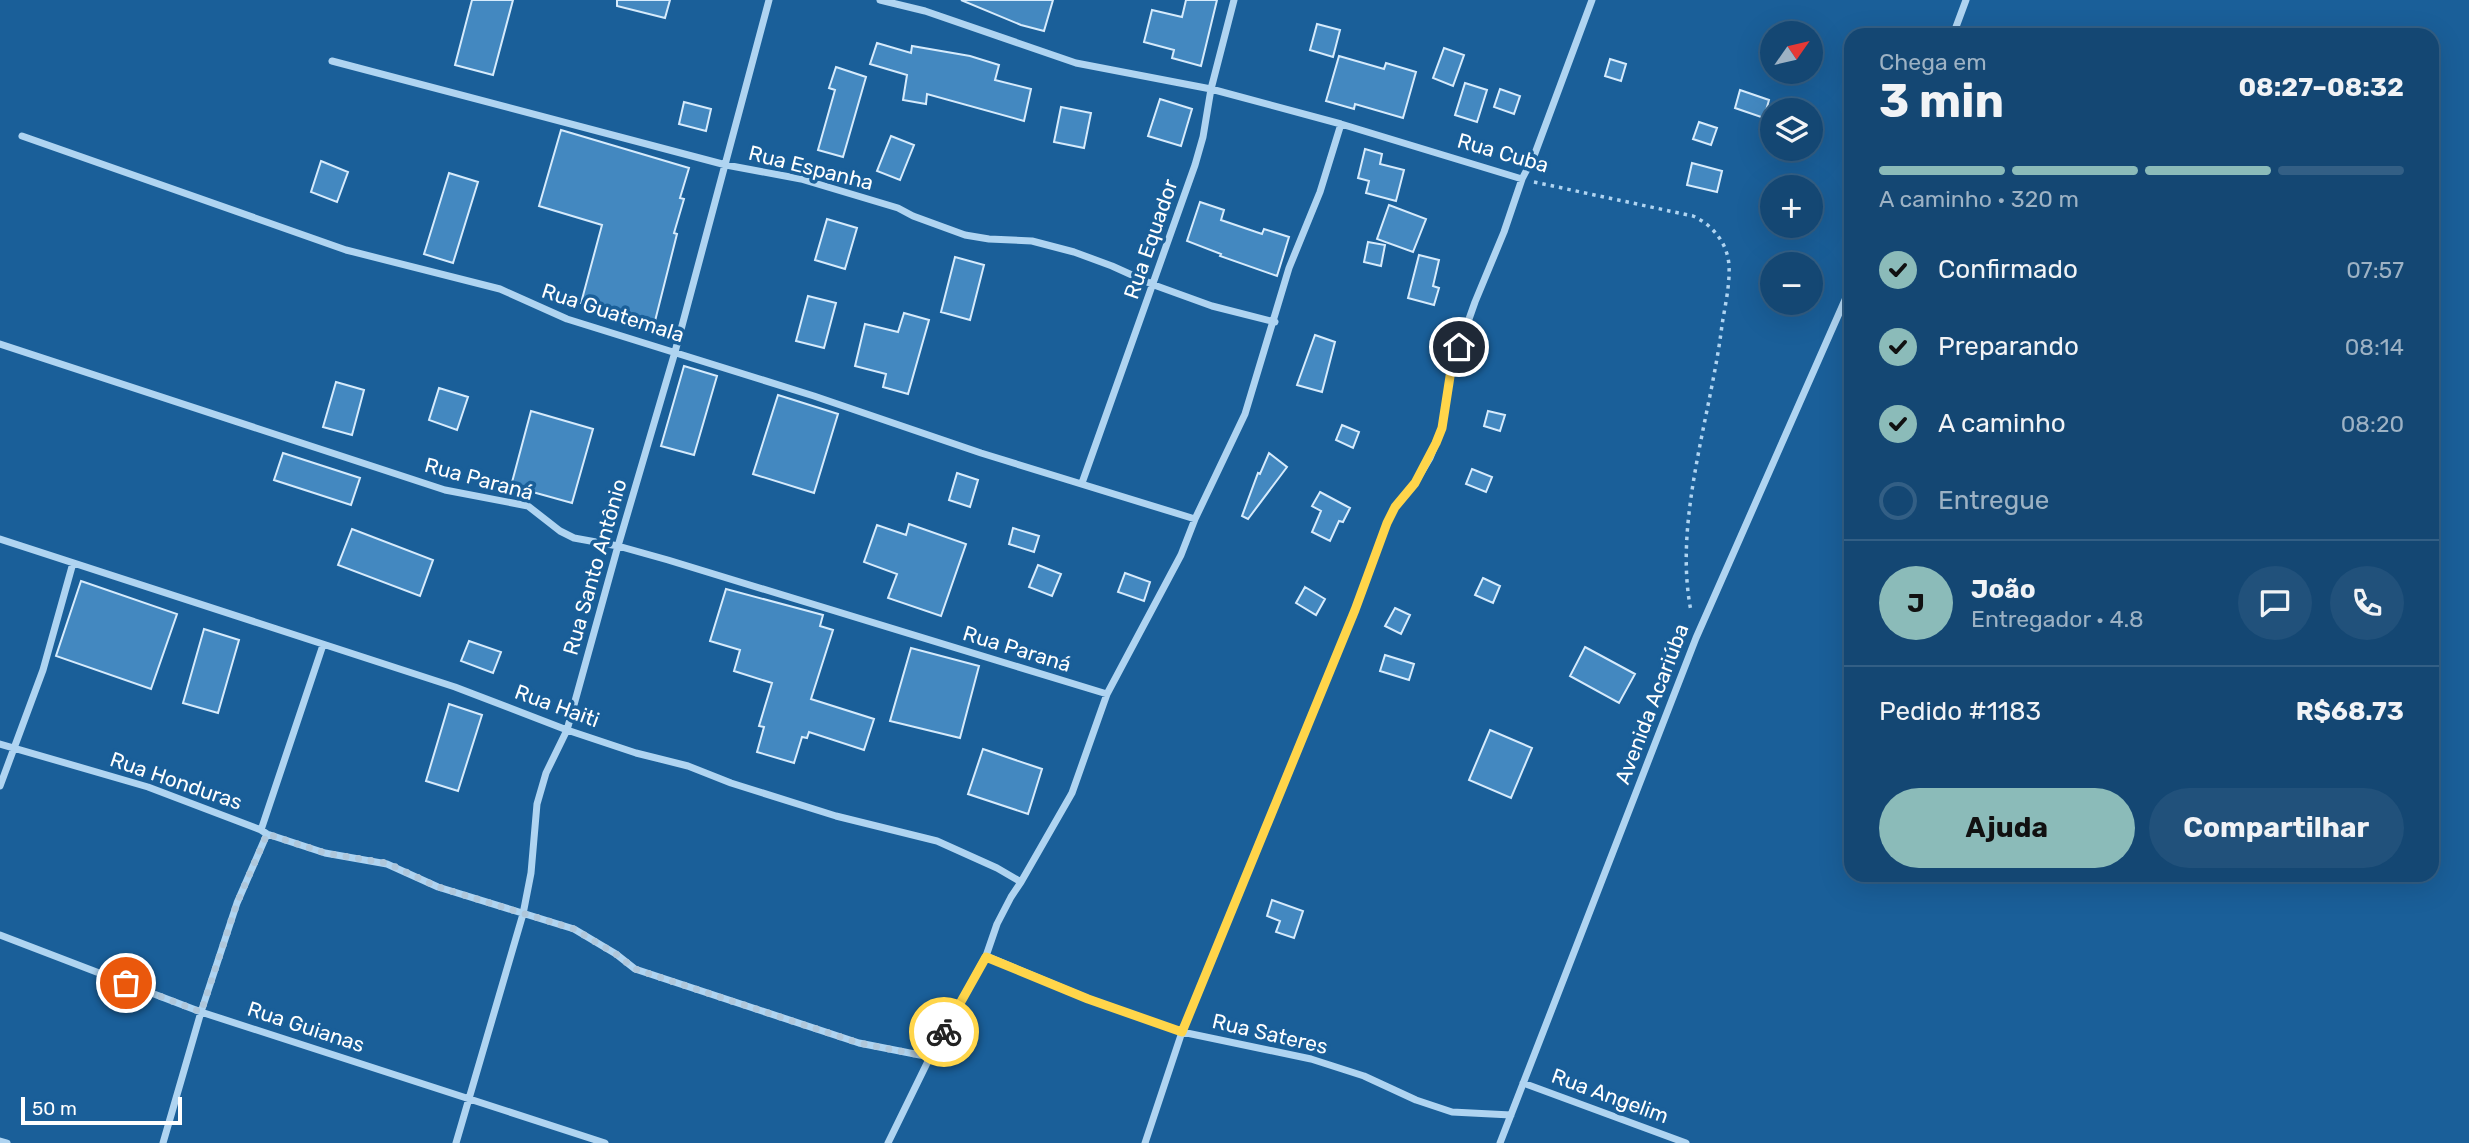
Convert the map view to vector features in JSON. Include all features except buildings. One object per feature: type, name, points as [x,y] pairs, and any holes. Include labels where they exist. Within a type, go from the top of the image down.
[{"type":"street","name":"Rua Santo Antônio","points":[[456,1143],[523,914],[532,864],[537,804],[546,774],[567,730],[675,352],[769,0]]},
{"type":"street","name":"Rua Cuba","points":[[880,0],[925,11],[1076,63],[1211,89],[1340,124],[1522,179]]},
{"type":"street","name":"Rua Equador","points":[[1082,483],[1154,285],[1197,156],[1234,0]]},
{"type":"street","points":[[1145,1143],[1182,1032],[1355,610],[1387,523],[1395,507],[1430,458],[1442,428],[1451,370],[1592,0]]},
{"type":"street","points":[[1956,28],[1966,0]]},
{"type":"street","name":"Rua Espanha","points":[[332,61],[726,165],[819,184],[898,208],[965,235],[1032,241],[1074,252],[1212,306],[1275,322]]},
{"type":"street","points":[[888,1143],[930,1057],[986,957],[998,924],[1072,793],[1107,694],[1181,555],[1195,519],[1245,414],[1275,322],[1289,268],[1320,192],[1340,124]]},
{"type":"street","name":"Rua Guatemala","points":[[22,136],[345,250],[500,289],[567,319],[1195,519]]},
{"type":"street","name":"Avenida Acariúba","points":[[1500,1143],[1696,638],[1844,302]]},
{"type":"street","name":"Rua Paraná","points":[[0,344],[445,490],[528,506],[560,531],[574,538],[618,546],[1107,694]]},
{"type":"street","name":"Rua Haiti","points":[[0,539],[455,687],[567,730],[688,766],[731,783],[836,816],[937,841],[1021,882]]},
{"type":"street","points":[[0,786],[43,670],[73,563]]},
{"type":"street","points":[[163,1143],[201,1012],[264,832],[323,645]]},
{"type":"street","name":"Rua Honduras","points":[[0,744],[148,786],[325,853],[387,863],[438,887],[574,929],[616,954],[635,969],[859,1043],[930,1057]]},
{"type":"street","name":"Rua Guianas","points":[[0,935],[201,1012],[605,1143]]},
{"type":"street","name":"Rua Sateres","points":[[986,957],[1088,999],[1182,1032],[1311,1059],[1364,1076],[1416,1100],[1452,1112],[1511,1115]]},
{"type":"street","name":"Rua Angelim","points":[[1523,1083],[1686,1143]]},
{"type":"street","points":[[0,1141],[7,1143]]},
{"type":"path","name":"Rua Cuba","points":[[1522,179],[1693,216],[1704,221],[1726,248],[1729,266],[1717,366],[1689,511],[1687,593],[1696,638]]},
{"type":"way so far","points":[[126,983],[201,1012],[237,903],[267,834],[325,853],[387,863],[438,887],[574,929],[616,954],[635,969],[859,1043],[930,1057],[944,1032]]},
{"type":"route","points":[[944,1032],[986,957],[1088,999],[1182,1032],[1355,610],[1387,523],[1395,507],[1415,483],[1430,458],[1442,428],[1451,370],[1459,347]]}]
